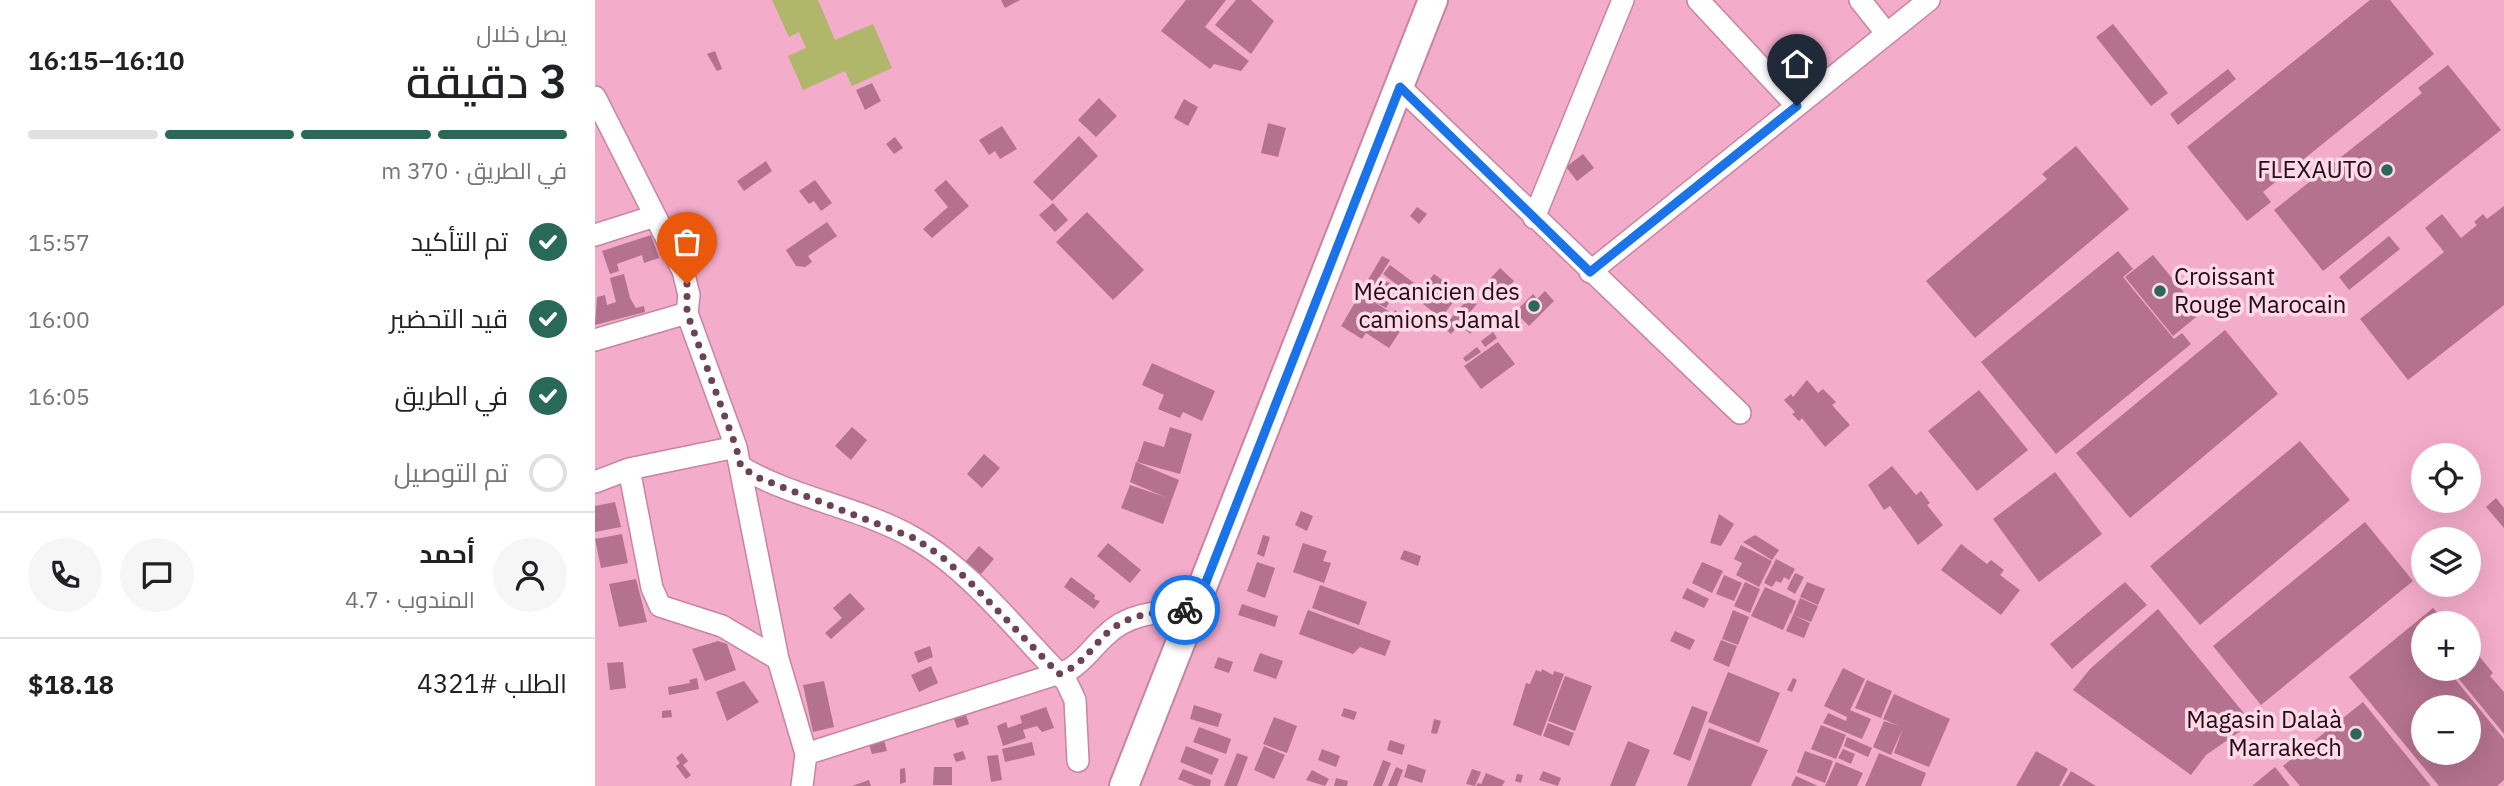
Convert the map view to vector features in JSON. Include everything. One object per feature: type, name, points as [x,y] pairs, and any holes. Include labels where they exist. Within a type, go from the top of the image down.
[{"type":"street","points":[[1124,786],[1433,0]]},
{"type":"street","points":[[1534,218],[1623,0]]},
{"type":"street","points":[[1697,0],[1797,106]]},
{"type":"street","points":[[1860,0],[1887,34]]},
{"type":"street","points":[[1590,272],[1929,0]]},
{"type":"street","points":[[1400,87],[1590,272],[1740,412]]},
{"type":"street","points":[[595,97],[600,120],[683,271],[688,295],[687,313],[739,457],[778,659],[806,754],[802,786]]},
{"type":"street","points":[[595,235],[655,216]]},
{"type":"street","points":[[595,340],[687,313]]},
{"type":"street","points":[[595,482],[629,469],[739,457]]},
{"type":"street","points":[[739,457],[759,478],[914,538],[941,556],[969,581],[1059,674],[1075,700],[1078,761]]},
{"type":"street","points":[[629,469],[652,588],[660,606],[722,626],[778,659]]},
{"type":"street","points":[[806,754],[1059,674],[1084,661],[1121,622],[1149,613],[1195,610]]},
{"type":"green space","points":[[772,0],[818,0],[835,40],[873,24],[892,68],[852,86],[845,71],[803,90],[788,56],[806,48],[799,32],[789,37]]},
{"type":"building","points":[[1001,0],[1020,0],[1005,8]]},
{"type":"building","points":[[1186,0],[1226,0],[1205,27],[1249,61],[1241,71],[1214,64],[1210,69],[1161,31]]},
{"type":"building","points":[[1236,0],[1251,0],[1274,21],[1251,54],[1215,25]]},
{"type":"building","points":[[2370,0],[2390,0],[2434,54],[2263,192],[2271,202],[2247,221],[2187,147]]},
{"type":"building","points":[[2113,24],[2168,93],[2151,106],[2096,37]]},
{"type":"building","points":[[715,51],[722,69],[717,71],[707,54]]},
{"type":"building","name":"FLEXAUTO","points":[[2448,65],[2501,130],[2323,271],[2274,210],[2422,93],[2418,88]]},
{"type":"building","points":[[2228,69],[2236,79],[2178,125],[2170,114]]},
{"type":"building","points":[[872,83],[881,101],[865,110],[856,90]]},
{"type":"building","points":[[1099,98],[1117,116],[1096,137],[1078,120]]},
{"type":"building","points":[[1184,99],[1198,107],[1188,126],[1174,118]]},
{"type":"building","points":[[1268,123],[1286,128],[1278,157],[1261,153]]},
{"type":"building","points":[[1002,126],[1017,149],[1000,159],[995,151],[989,155],[979,140]]},
{"type":"building","points":[[1079,136],[1098,156],[1052,201],[1033,182]]},
{"type":"building","points":[[895,137],[903,148],[894,154],[886,144]]},
{"type":"building","points":[[2076,146],[2129,209],[1975,338],[1926,281],[2047,179],[2042,174]]},
{"type":"building","points":[[1583,154],[1594,168],[1577,181],[1566,167]]},
{"type":"building","points":[[766,161],[772,171],[744,191],[737,181]]},
{"type":"building","points":[[815,180],[832,203],[821,211],[814,201],[809,204],[799,191]]},
{"type":"building","points":[[946,180],[969,206],[932,238],[923,229],[948,207],[934,190]]},
{"type":"building","points":[[1053,203],[1068,220],[1055,232],[1039,215]]},
{"type":"building","points":[[2504,206],[2504,305],[2408,380],[2360,319],[2444,252],[2425,228],[2442,214],[2461,238],[2477,225],[2474,222],[2483,214],[2487,219]]},
{"type":"building","points":[[1417,207],[1427,214],[1419,224],[1410,216]]},
{"type":"building","points":[[1087,212],[1144,270],[1113,300],[1056,242]]},
{"type":"building","points":[[827,222],[837,236],[808,256],[812,262],[805,267],[796,266],[786,250]]},
{"type":"building","points":[[651,235],[659,258],[644,263],[642,255],[617,264],[619,271],[610,274],[602,251]]},
{"type":"building","points":[[2389,236],[2400,249],[2349,290],[2339,277]]},
{"type":"building","points":[[2118,251],[2133,269],[2123,277],[2174,339],[2182,333],[2191,344],[2056,454],[1981,362]]},
{"type":"building","name":"Croissant Rouge Marocain","points":[[2153,255],[2201,313],[2173,336],[2125,277]]},
{"type":"building","points":[[1382,256],[1390,260],[1369,294],[1362,290]]},
{"type":"building","points":[[1390,265],[1426,292],[1419,302],[1383,274]]},
{"type":"building","points":[[1500,268],[1514,281],[1501,295],[1487,282]]},
{"type":"building","points":[[624,274],[630,298],[636,308],[644,306],[645,312],[595,325],[597,297],[605,295],[607,305],[616,302],[610,278]]},
{"type":"building","points":[[1434,274],[1460,293],[1441,318],[1423,304],[1432,292],[1424,287]]},
{"type":"building","points":[[1380,278],[1398,288],[1386,308],[1371,300],[1393,314],[1395,310],[1400,314],[1395,322],[1403,327],[1389,348],[1366,333],[1362,339],[1341,326],[1362,291],[1370,296]]},
{"type":"building","name":"Mécanicien des camions Jamal","points":[[1545,291],[1554,301],[1529,326],[1515,312],[1533,294],[1537,299]]},
{"type":"building","points":[[1469,298],[1477,304],[1451,334],[1443,327]]},
{"type":"building","points":[[1474,311],[1481,318],[1470,334],[1461,325]]},
{"type":"building","points":[[2225,330],[2278,394],[2130,518],[2076,453]]},
{"type":"building","points":[[1493,332],[1497,338],[1485,347],[1481,341]]},
{"type":"building","points":[[1498,342],[1515,364],[1481,389],[1464,366]]},
{"type":"building","points":[[1477,347],[1481,352],[1466,362],[1463,358]]},
{"type":"building","points":[[1152,363],[1215,391],[1202,421],[1183,412],[1180,418],[1158,409],[1164,395],[1142,385]]},
{"type":"building","points":[[1807,380],[1818,393],[1823,389],[1836,402],[1832,405],[1850,425],[1825,447],[1802,418],[1799,421],[1792,414],[1795,412],[1784,400],[1791,394],[1793,397]]},
{"type":"building","points":[[1979,390],[2028,450],[1977,491],[1928,431]]},
{"type":"building","points":[[852,427],[867,440],[851,460],[835,446]]},
{"type":"building","points":[[1170,427],[1192,434],[1180,474],[1137,462],[1144,441],[1164,447]]},
{"type":"building","points":[[2300,441],[2350,500],[2200,625],[2150,566]]},
{"type":"building","points":[[984,454],[1000,468],[982,488],[967,474]]},
{"type":"building","points":[[1136,462],[1179,480],[1163,524],[1121,508],[1130,485],[1165,497],[1130,482]]},
{"type":"building","points":[[1892,466],[1916,495],[1921,491],[1930,503],[1927,505],[1943,525],[1918,545],[1890,506],[1884,510],[1868,485]]},
{"type":"building","points":[[2055,472],[2102,534],[2039,582],[1993,519]]},
{"type":"building","points":[[2496,498],[2504,508],[2504,528],[2486,507]]},
{"type":"building","points":[[615,502],[621,527],[595,532],[595,506]]},
{"type":"building","points":[[1301,511],[1313,516],[1307,531],[1295,525]]},
{"type":"building","points":[[1719,514],[1734,524],[1721,546],[1710,543]]},
{"type":"building","points":[[2365,522],[2411,579],[2411,583],[2261,705],[2213,646]]},
{"type":"building","points":[[622,534],[628,563],[601,568],[595,539]]},
{"type":"building","points":[[1263,535],[1270,537],[1264,557],[1257,554]]},
{"type":"building","points":[[1755,535],[1779,550],[1772,560],[1743,542]]},
{"type":"building","points":[[1108,543],[1141,570],[1130,583],[1097,556]]},
{"type":"building","points":[[1303,543],[1327,551],[1323,561],[1331,563],[1324,583],[1293,572]]},
{"type":"building","points":[[1961,544],[1987,564],[1991,560],[2004,570],[2000,575],[2020,590],[2001,615],[1941,570]]},
{"type":"building","points":[[1741,545],[1772,561],[1759,587],[1736,575],[1742,563],[1734,559]]},
{"type":"building","points":[[979,546],[994,559],[981,574],[960,568]]},
{"type":"building","points":[[1404,550],[1421,556],[1418,566],[1400,559]]},
{"type":"building","points":[[1776,559],[1795,569],[1789,580],[1784,577],[1781,583],[1776,581],[1772,587],[1764,583]]},
{"type":"building","points":[[1257,562],[1275,568],[1265,598],[1247,591]]},
{"type":"building","points":[[1702,562],[1723,571],[1712,593],[1692,583]]},
{"type":"building","points":[[1795,573],[1804,577],[1795,594],[1787,589]]},
{"type":"building","points":[[1724,575],[1742,583],[1734,601],[1716,594]]},
{"type":"building","points":[[1071,577],[1095,595],[1094,599],[1100,601],[1094,609],[1064,587]]},
{"type":"building","points":[[636,579],[647,622],[619,627],[609,584]]},
{"type":"building","points":[[1745,582],[1760,589],[1750,613],[1734,606]]},
{"type":"building","points":[[1807,582],[1825,589],[1818,605],[1800,597]]},
{"type":"building","points":[[2125,582],[2147,605],[2072,669],[2050,644]]},
{"type":"building","points":[[1320,585],[1367,602],[1359,625],[1312,608]]},
{"type":"building","points":[[1765,587],[1796,601],[1791,614],[1788,612],[1790,614],[1783,630],[1751,616]]},
{"type":"building","points":[[1687,588],[1709,599],[1704,608],[1682,598]]},
{"type":"building","points":[[850,593],[865,609],[831,639],[825,633],[842,618],[833,608]]},
{"type":"building","points":[[1800,598],[1818,606],[1811,622],[1793,615]]},
{"type":"building","points":[[1242,604],[1278,616],[1275,627],[1238,615]]},
{"type":"building","points":[[2158,609],[2252,723],[2206,755],[2191,775],[2073,690],[2090,669]]},
{"type":"building","points":[[1308,610],[1391,641],[1385,656],[1360,647],[1353,654],[1299,634]]},
{"type":"building","points":[[1733,610],[1749,617],[1738,645],[1722,639]]},
{"type":"building","points":[[1793,615],[1810,623],[1804,638],[1786,631]]},
{"type":"building","points":[[2411,626],[2411,681],[2457,681],[2468,695],[2411,695],[2411,752],[2349,677]]},
{"type":"building","points":[[1675,631],[1695,640],[1690,650],[1670,641]]},
{"type":"building","points":[[1721,640],[1737,646],[1729,667],[1713,660]]},
{"type":"building","points":[[718,641],[727,644],[736,670],[705,681],[692,649]]},
{"type":"building","points":[[930,646],[933,657],[918,663],[914,652]]},
{"type":"building","points":[[1260,653],[1283,661],[1276,679],[1253,671]]},
{"type":"building","points":[[1218,657],[1233,662],[1229,673],[1214,668]]},
{"type":"building","points":[[2481,658],[2493,673],[2490,676],[2504,692],[2504,734],[2481,706],[2481,695],[2472,695],[2461,681],[2481,681]]},
{"type":"building","points":[[623,662],[626,688],[610,690],[607,663]]},
{"type":"building","points":[[931,666],[938,683],[919,692],[911,675]]},
{"type":"building","points":[[1843,668],[1865,679],[1850,710],[1871,719],[1862,739],[1823,723],[1828,713],[1846,721],[1847,717],[1824,706]]},
{"type":"building","points":[[1542,669],[1553,675],[1554,671],[1564,674],[1541,736],[1513,725],[1526,683],[1530,684],[1536,670],[1541,672]]},
{"type":"building","points":[[1728,672],[1780,693],[1759,743],[1708,722]]},
{"type":"building","points":[[1565,676],[1592,686],[1575,731],[1548,721]]},
{"type":"building","points":[[697,678],[699,689],[669,695],[668,687],[690,683],[689,680]]},
{"type":"building","points":[[1793,678],[1797,680],[1792,692],[1787,690]]},
{"type":"building","points":[[1867,680],[1892,691],[1881,718],[1855,708]]},
{"type":"building","points":[[744,681],[759,702],[727,721],[716,692]]},
{"type":"building","points":[[824,681],[834,727],[813,732],[803,685]]},
{"type":"building","points":[[1894,694],[1950,719],[1929,767],[1894,753],[1903,728],[1891,755],[1873,747],[1884,721],[1899,726],[1883,719]]},
{"type":"building","name":"Magasin Dalaà Marrakech","points":[[2363,702],[2411,761],[2411,765],[2414,765],[2431,786],[2300,786],[2283,766]]},
{"type":"building","points":[[1194,705],[1222,714],[1218,727],[1190,719]]},
{"type":"building","points":[[1692,706],[1708,712],[1690,761],[1673,754]]},
{"type":"building","points":[[1046,707],[1054,728],[1042,732],[1037,726],[1023,730],[1026,738],[1003,746],[997,726],[1006,722],[1008,728],[1022,723],[1020,716]]},
{"type":"building","points":[[1344,708],[1357,712],[1354,720],[1341,716]]},
{"type":"building","points":[[671,710],[672,717],[662,718],[662,711]]},
{"type":"building","points":[[2481,711],[2504,739],[2504,780],[2497,786],[2439,786],[2422,765],[2481,765]]},
{"type":"building","points":[[965,712],[969,724],[957,728],[953,716]]},
{"type":"building","points":[[1274,717],[1297,726],[1287,753],[1263,744]]},
{"type":"building","points":[[1434,719],[1441,721],[1437,734],[1431,733]]},
{"type":"building","points":[[1548,723],[1574,733],[1569,746],[1543,736]]},
{"type":"building","points":[[1821,725],[1846,735],[1836,759],[1811,749]]},
{"type":"building","points":[[1199,727],[1231,739],[1226,754],[1193,742]]},
{"type":"building","points":[[1709,728],[1768,750],[1751,786],[1687,786]]},
{"type":"building","points":[[883,736],[887,751],[872,754],[868,741]]},
{"type":"building","points":[[1847,737],[1872,748],[1868,757],[1844,746]]},
{"type":"building","points":[[1390,740],[1405,745],[1402,755],[1387,750]]},
{"type":"building","points":[[1628,741],[1650,750],[1635,786],[1610,786]]},
{"type":"building","points":[[1032,742],[1035,755],[1005,762],[1002,749]]},
{"type":"building","points":[[1186,746],[1219,759],[1212,775],[1180,762]]},
{"type":"building","points":[[1264,746],[1285,755],[1274,779],[1254,770]]},
{"type":"building","points":[[1322,749],[1340,756],[1336,767],[1318,760]]},
{"type":"building","points":[[1843,749],[1855,754],[1851,764],[1838,758]]},
{"type":"building","points":[[963,751],[966,759],[956,762],[953,754]]},
{"type":"building","points":[[1805,751],[1833,761],[1825,783],[1797,772]]},
{"type":"building","points":[[2036,751],[2068,769],[2059,786],[2016,786]]},
{"type":"building","points":[[682,753],[688,761],[683,765],[691,775],[686,779],[676,766],[680,763],[676,758]]},
{"type":"building","points":[[1237,753],[1248,757],[1237,786],[1224,786]]},
{"type":"building","points":[[1879,753],[1926,773],[1921,786],[1865,786]]},
{"type":"building","points":[[998,755],[1002,780],[991,782],[987,756]]},
{"type":"building","points":[[1383,760],[1391,763],[1382,786],[1373,786]]},
{"type":"building","points":[[1836,762],[1863,773],[1857,786],[1825,786]]},
{"type":"building","points":[[1408,764],[1426,770],[1422,783],[1404,777]]},
{"type":"building","points":[[934,767],[952,767],[952,785],[933,785]]},
{"type":"building","points":[[1396,767],[1403,770],[1397,786],[1388,786]]},
{"type":"building","points":[[2275,767],[2290,786],[2252,786]]},
{"type":"building","points":[[905,768],[906,782],[900,784],[900,769]]},
{"type":"building","points":[[1183,769],[1211,780],[1210,786],[1195,786],[1178,779]]},
{"type":"building","points":[[1472,769],[1481,772],[1475,786],[1466,784]]},
{"type":"building","points":[[1312,770],[1329,779],[1325,786],[1306,780]]},
{"type":"building","points":[[1543,771],[1561,778],[1558,786],[1539,780]]},
{"type":"building","points":[[2071,771],[2096,786],[2062,786]]},
{"type":"building","points":[[1486,773],[1505,781],[1502,786],[1476,786],[1481,784]]},
{"type":"building","points":[[1517,774],[1523,775],[1521,783],[1515,781]]},
{"type":"building","points":[[1796,776],[1818,786],[1791,786]]},
{"type":"building","points":[[1336,778],[1348,781],[1347,786],[1334,786]]},
{"type":"building","points":[[869,780],[871,786],[852,786]]},
{"type":"way so far","points":[[687,284],[687,313],[741,467],[759,478],[829,506],[884,524],[914,538],[941,556],[969,581],[1059,674],[1084,661],[1100,641],[1121,622],[1149,613],[1185,610]]},
{"type":"place","name":"FLEXAUTO","points":[[2387,170]]},
{"type":"place","name":"Croissant Rouge Marocain","points":[[2160,291]]},
{"type":"place","name":"Mécanicien des camions Jamal","points":[[1534,306]]},
{"type":"place","name":"Magasin Dalaà Marrakech","points":[[2356,734]]},
{"type":"route","points":[[1185,610],[1195,610],[1400,87],[1590,272],[1797,106]]}]
